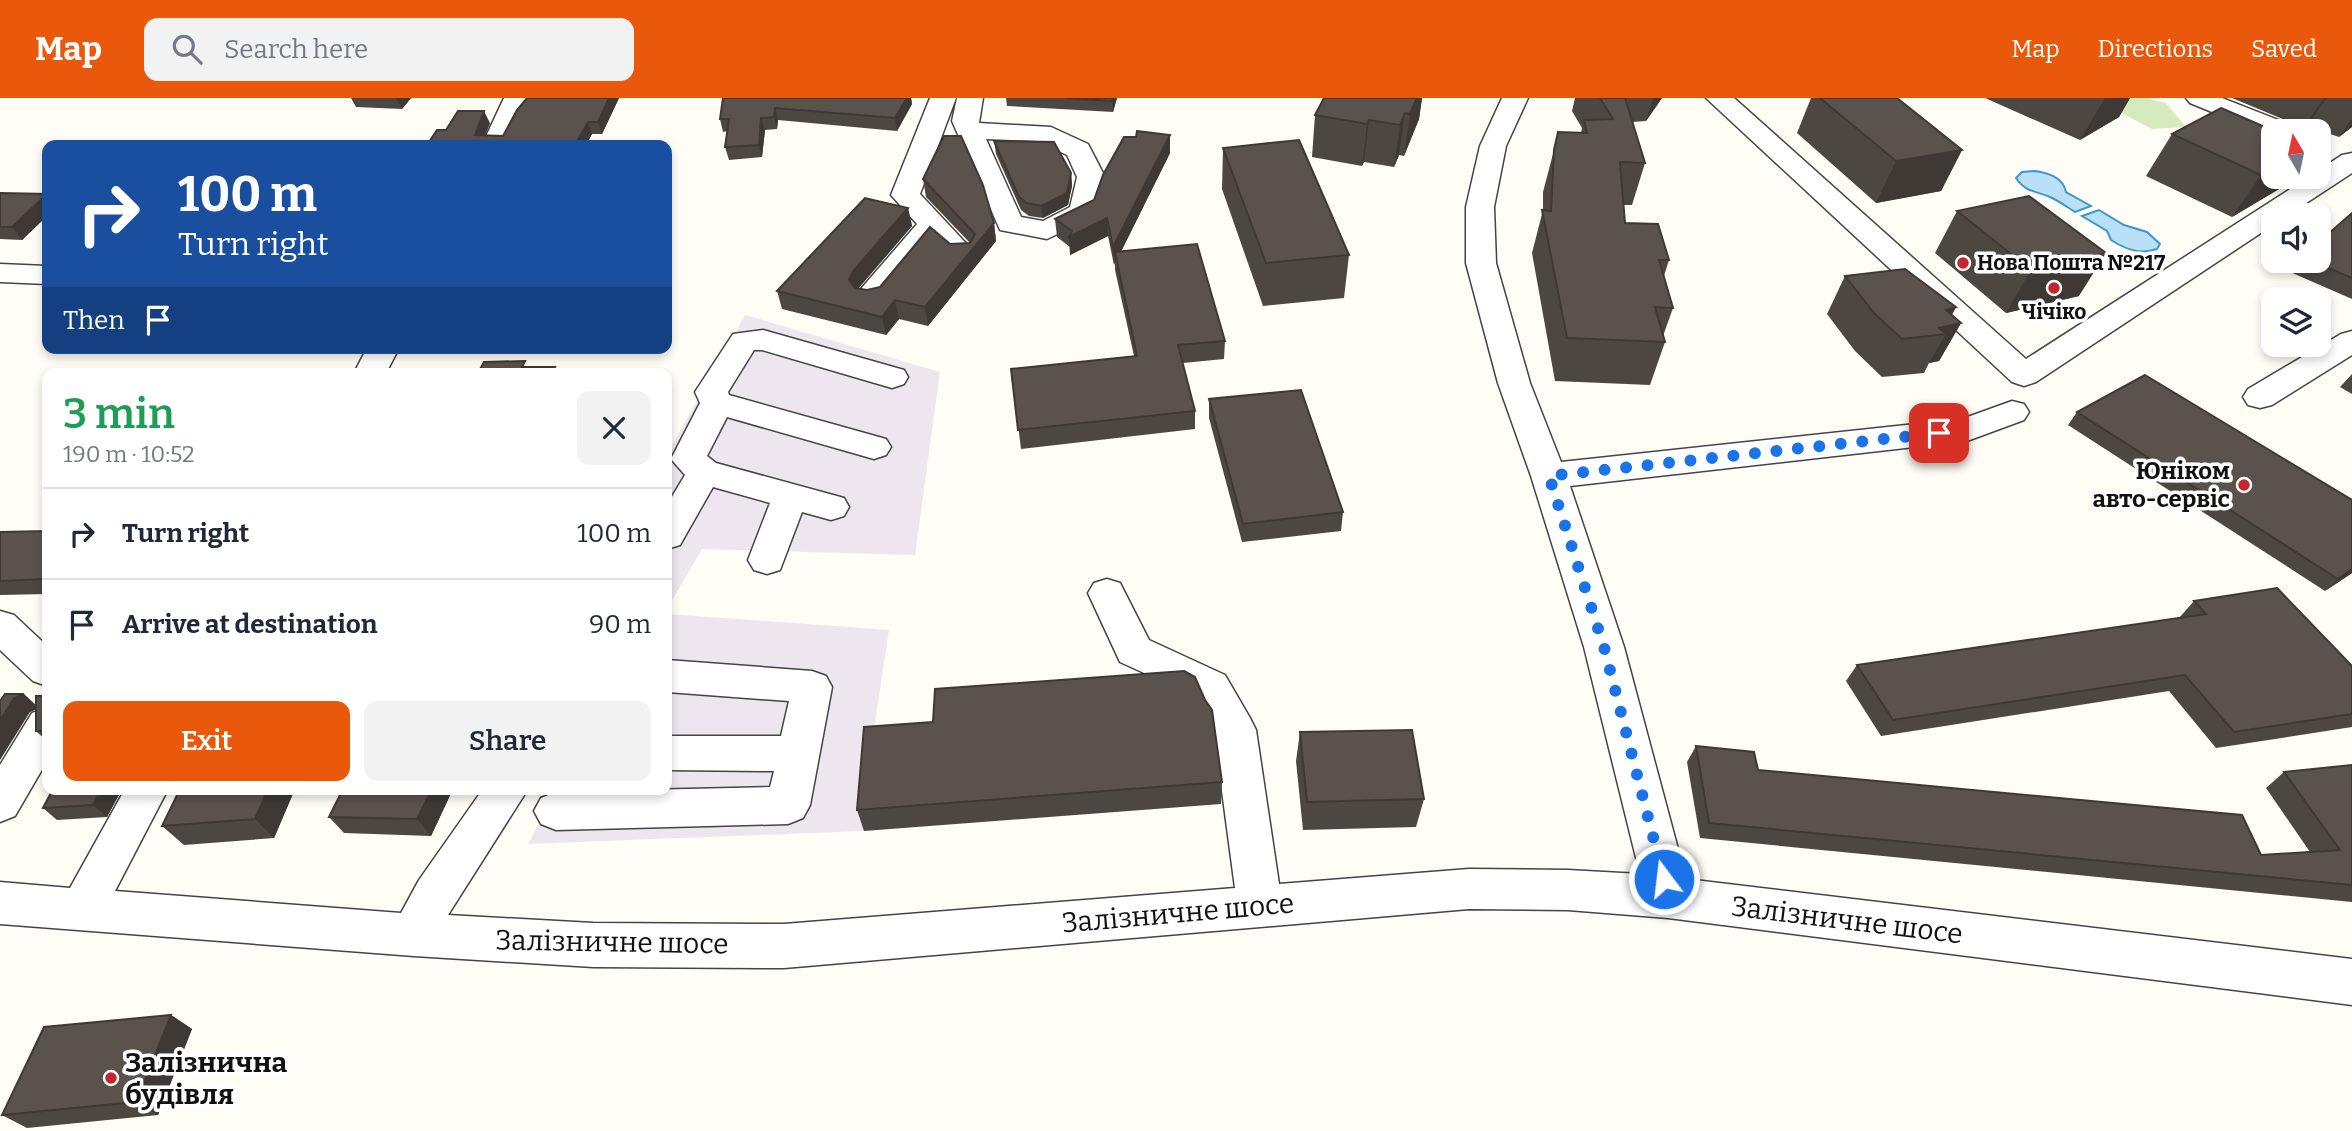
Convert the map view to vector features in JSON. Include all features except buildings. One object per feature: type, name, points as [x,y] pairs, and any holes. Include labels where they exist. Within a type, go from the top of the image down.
[{"type":"street","points":[[497,140],[517,98]]},
{"type":"street","points":[[943,98],[905,195],[961,254]]},
{"type":"street","points":[[970,131],[1042,133],[1078,150],[1091,177],[1083,211],[1047,230],[1010,224],[965,121],[971,98]]},
{"type":"street","points":[[1515,98],[1493,146],[1480,207],[1481,262],[1514,383],[1549,476],[1604,647],[1668,897]]},
{"type":"street","points":[[1719,98],[2024,375],[2345,150]]},
{"type":"street","points":[[2199,98],[2261,123]]},
{"type":"street","points":[[871,297],[932,224]]},
{"type":"street","points":[[0,274],[42,275]]},
{"type":"street","points":[[874,447],[718,403],[711,392],[744,341],[763,340],[892,377]]},
{"type":"street","points":[[2260,397],[2352,341]]},
{"type":"street","points":[[718,403],[688,459],[704,472],[831,507]]},
{"type":"street","points":[[1549,476],[1967,430],[2012,412]]},
{"type":"street","points":[[672,527],[704,472]]},
{"type":"street","points":[[767,560],[790,496]]},
{"type":"street","points":[[1107,593],[1134,651],[1211,686],[1235,730],[1260,906]]},
{"type":"street","points":[[0,626],[42,665]]},
{"type":"street","points":[[556,811],[788,805],[812,687],[672,676]]},
{"type":"street","points":[[0,803],[42,733]]},
{"type":"street","points":[[672,753],[798,754]]},
{"type":"street","points":[[82,909],[144,795]]},
{"type":"street","points":[[414,935],[435,895],[503,795]]},
{"type":"street","name":"Залізничне шосе","points":[[0,903],[414,935],[593,945],[784,946],[1469,889],[1568,890],[1668,897],[2352,982]]},
{"type":"shaded area","points":[[745,315],[940,372],[915,555],[702,549],[672,600],[672,445]]},
{"type":"shaded area","points":[[672,614],[889,630],[871,749],[864,831],[528,844],[554,795],[672,795]]},
{"type":"green space","points":[[2093,98],[2147,98],[2166,103],[2186,127],[2152,129]]},
{"type":"water","points":[[2035,171],[2054,177],[2062,183],[2066,192],[2091,206],[2075,212],[2053,199],[2027,189],[2016,178],[2022,172]]},
{"type":"water","points":[[2099,210],[2124,225],[2147,232],[2160,244],[2157,249],[2133,250],[2111,240],[2107,231],[2082,216]]},
{"type":"place","name":"Нова Пошта №217","points":[[1963,263]]},
{"type":"place","name":"Чічіко","points":[[2054,288]]},
{"type":"place","name":"Юніком авто-сервіс","points":[[2244,485]]},
{"type":"place","name":"Залізнична будівля","points":[[111,1078]]},
{"type":"route","points":[[1664,879],[1604,647],[1549,476],[1939,433]]}]
